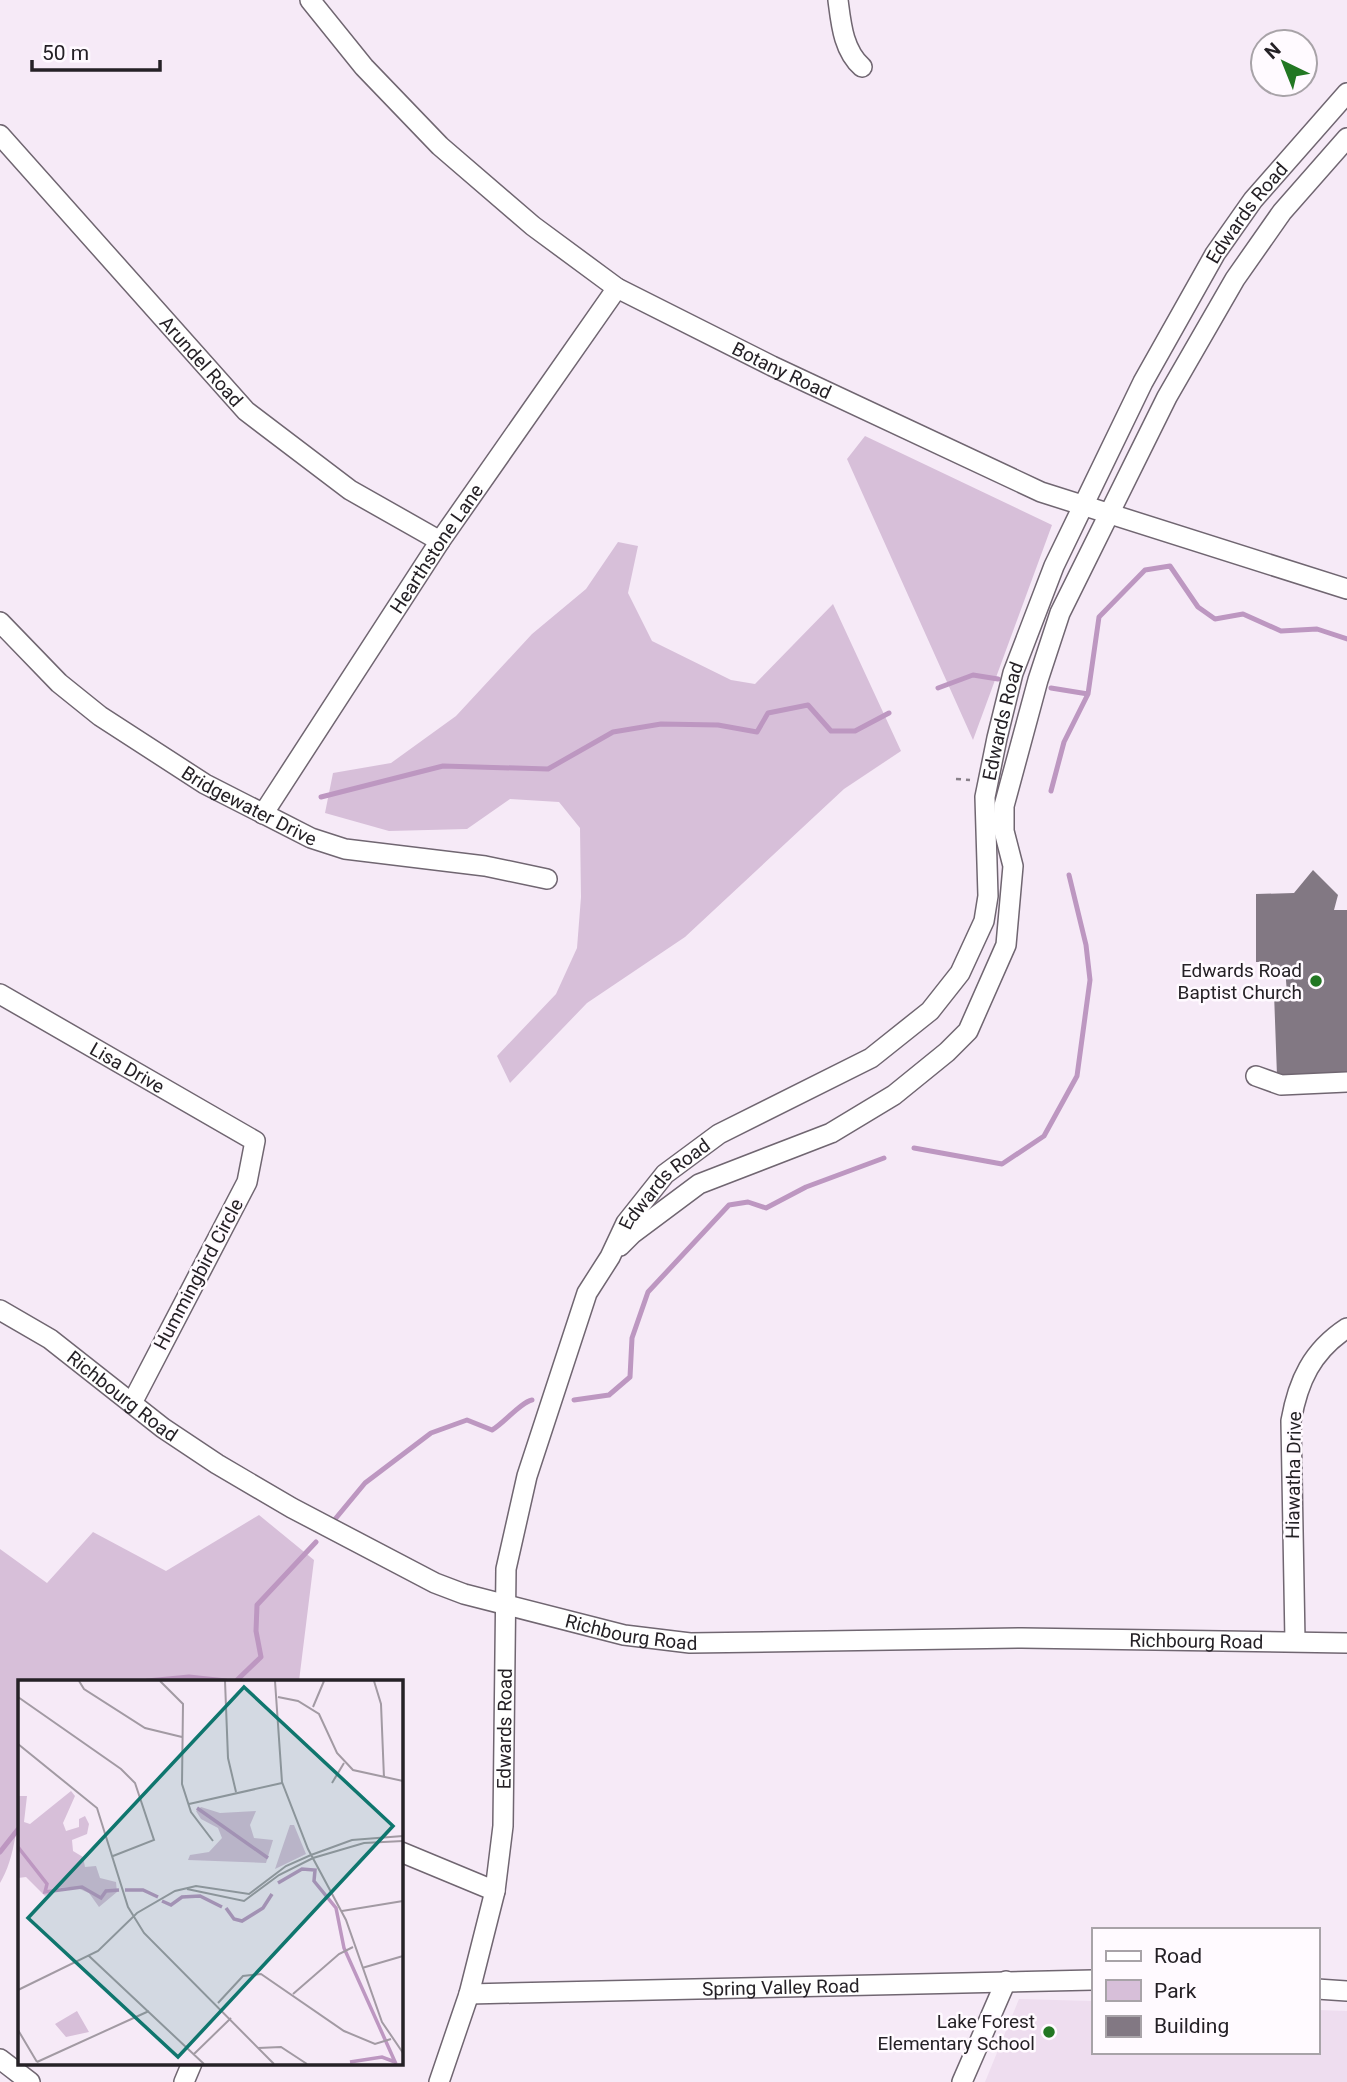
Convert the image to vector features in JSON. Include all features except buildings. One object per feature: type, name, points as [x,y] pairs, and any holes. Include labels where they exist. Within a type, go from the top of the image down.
[{"type":"street","name":"Botany Road","points":[[310,0],[364,67],[440,146],[533,226],[617,288],[1041,492],[1347,589]]},
{"type":"street","points":[[838,0],[843,35],[862,67]]},
{"type":"street","name":"Edwards Road","points":[[439,2082],[468,1994],[495,1891],[503,1826],[506,1569],[527,1476],[587,1293],[610,1257],[626,1223],[648,1193],[685,1157],[719,1134],[871,1058],[930,1011],[960,973],[984,921],[988,896],[985,797],[1013,673],[1030,624],[1082,506],[1143,382],[1215,254],[1253,200],[1347,93]]},
{"type":"street","name":"Arundel Road","points":[[0,135],[246,411],[350,490],[440,541]]},
{"type":"street","name":"Edwards Road","points":[[610,1257],[632,1234],[699,1184],[831,1133],[894,1095],[947,1052],[968,1031],[1006,945],[1013,866],[1004,831],[1004,806],[1060,613],[1107,513],[1167,397],[1240,271],[1282,212],[1347,138]]},
{"type":"street","points":[[1215,254],[1240,271]]},
{"type":"street","name":"Hearthstone Lane","points":[[264,814],[440,541],[617,288]]},
{"type":"street","name":"Bridgewater Drive","points":[[0,622],[59,683],[100,716],[205,784],[311,838],[345,849],[485,866],[547,879]]},
{"type":"street","name":"Lisa Drive","points":[[0,994],[255,1141]]},
{"type":"street","points":[[1256,1076],[1281,1085],[1347,1082]]},
{"type":"street","name":"Hummingbird Circle","points":[[132,1403],[247,1182],[255,1141]]},
{"type":"street","name":"Richbourg Road","points":[[0,1310],[50,1339],[217,1464],[292,1508],[435,1583],[505,1605],[624,1635],[690,1643],[1022,1638],[1347,1643]]},
{"type":"street","name":"Hiawatha Drive","points":[[1295,1641],[1291,1421],[1295,1398],[1313,1359],[1328,1341],[1347,1328]]},
{"type":"street","points":[[402,1852],[495,1891]]},
{"type":"street","name":"Spring Valley Road","points":[[468,1994],[1092,1980]]},
{"type":"street","points":[[962,2082],[1006,1981]]},
{"type":"street","points":[[1319,1989],[1347,1991]]},
{"type":"street","points":[[0,2059],[30,2082]]},
{"type":"street","points":[[184,2082],[191,2064]]},
{"type":"shaded area","name":"Lake Forest Elementary School","points":[[1019,1999],[1092,2001],[1092,2054],[1319,2054],[1319,2010],[1347,2011],[1347,2082],[985,2082]]},
{"type":"green space","points":[[865,436],[1052,525],[973,740],[847,459]]},
{"type":"green space","points":[[618,542],[638,546],[628,593],[652,641],[731,680],[755,684],[833,604],[901,751],[844,789],[685,937],[587,1003],[510,1083],[497,1056],[556,994],[577,948],[581,897],[580,828],[559,802],[510,799],[467,829],[389,831],[325,813],[333,773],[391,763],[456,716],[532,634],[586,589]]},
{"type":"green space","points":[[259,1515],[314,1560],[299,1680],[18,1680],[18,1814],[9,1864],[0,1883],[0,1549],[47,1583],[93,1532],[166,1571]]},
{"type":"waterway","points":[[1051,791],[1064,742],[1088,694],[1099,617],[1145,570],[1170,566],[1198,607],[1215,619],[1243,614],[1281,631],[1317,629],[1347,639]]},
{"type":"waterway","points":[[938,688],[973,675],[998,679]]},
{"type":"waterway","points":[[1051,688],[1088,694]]},
{"type":"waterway","points":[[321,797],[443,766],[548,769],[613,732],[661,724],[718,725],[757,732],[768,713],[808,705],[831,731],[855,731],[889,713]]},
{"type":"waterway","points":[[914,1148],[1002,1164],[1044,1136],[1077,1076],[1090,980],[1086,945],[1069,875]]},
{"type":"waterway","points":[[574,1400],[609,1395],[630,1377],[632,1338],[648,1292],[729,1205],[748,1202],[766,1208],[806,1187],[884,1158]]},
{"type":"waterway","points":[[336,1518],[365,1483],[431,1433],[467,1420],[492,1430],[532,1400]]},
{"type":"waterway","points":[[237,1680],[261,1657],[256,1631],[257,1605],[316,1542]]},
{"type":"waterway","points":[[158,1680],[189,1677],[217,1680]]},
{"type":"waterway","points":[[0,1852],[18,1829]]},
{"type":"place","name":"Edwards Road Baptist Church","points":[[1316,981]]},
{"type":"place","name":"Lake Forest Elementary School","points":[[1049,2032]]}]
